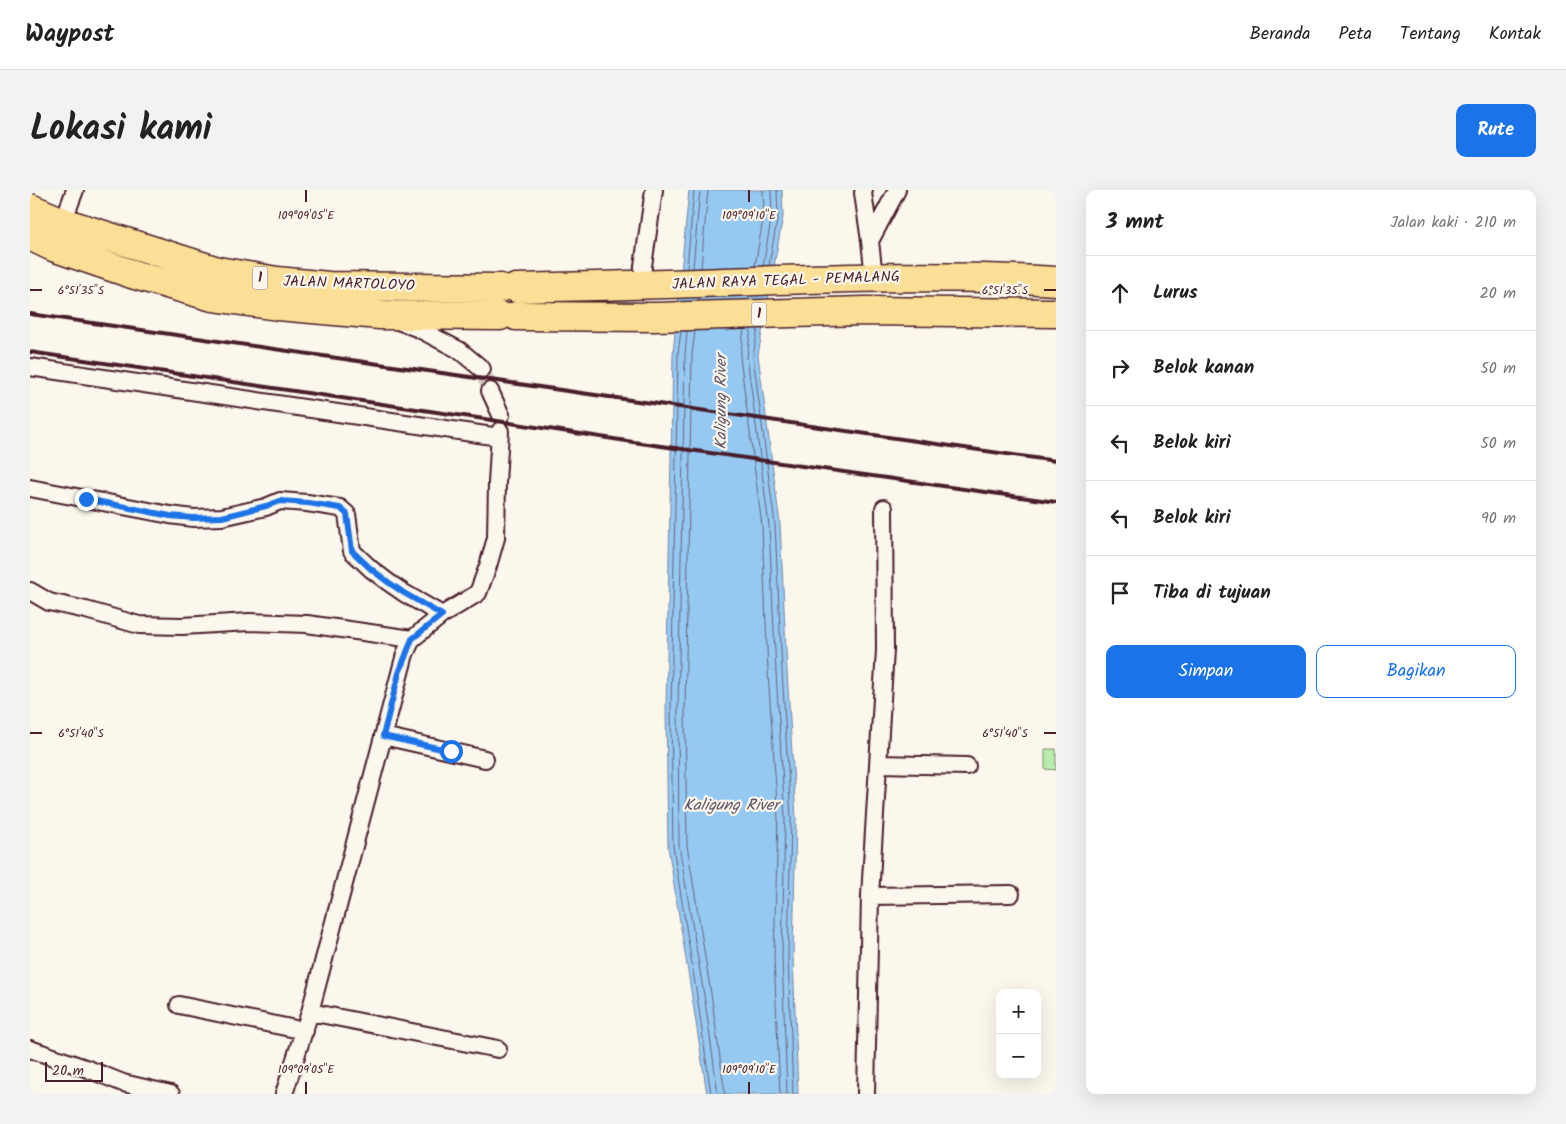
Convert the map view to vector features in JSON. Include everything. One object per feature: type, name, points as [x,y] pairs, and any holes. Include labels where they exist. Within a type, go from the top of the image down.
[{"type":"highway","name":"1","points":[[30,208],[49,235],[135,275],[213,297],[328,298],[380,315],[655,317],[864,311],[1056,313]]},
{"type":"highway","name":"JALAN RAYA TEGAL - PEMALANG","points":[[508,288],[866,277],[1056,281]]},
{"type":"highway","name":"JALAN MARTOLOYO","points":[[328,298],[508,288]]},
{"type":"street","points":[[49,235],[75,190]]},
{"type":"street","points":[[649,285],[643,266],[654,190]]},
{"type":"street","points":[[864,190],[870,240],[866,277]]},
{"type":"street","points":[[870,240],[897,190]]},
{"type":"street","points":[[380,315],[417,328],[459,350],[482,369]]},
{"type":"street","points":[[30,367],[500,428]]},
{"type":"street","points":[[284,1094],[305,1031],[399,673],[412,639],[442,615],[478,593],[488,566],[496,538],[496,483],[500,428],[490,391]]},
{"type":"street","points":[[30,488],[170,516],[193,518],[222,517],[280,501],[340,508],[347,514],[352,551],[388,582],[442,615]]},
{"type":"street","points":[[866,1094],[870,896],[885,650],[884,508]]},
{"type":"street","points":[[30,591],[49,602],[140,625],[182,626],[249,622],[307,624],[412,639]]},
{"type":"street","points":[[383,736],[485,758]]},
{"type":"street","points":[[879,764],[967,766]]},
{"type":"street","points":[[870,896],[1011,894]]},
{"type":"street","points":[[179,1005],[305,1031]]},
{"type":"street","points":[[310,1012],[498,1049]]},
{"type":"street","points":[[30,1049],[123,1083],[171,1094]]},
{"type":"green space","points":[[1045,749],[1056,749],[1056,770],[1045,769]]},
{"type":"water","name":"Kaligung River","points":[[689,190],[782,190],[783,216],[758,355],[780,524],[796,818],[793,957],[798,1094],[707,1094],[668,847],[666,710],[673,354]]},
{"type":"tunnel","points":[[482,369],[490,391]]},
{"type":"railway","points":[[30,314],[1056,461]]},
{"type":"railway","points":[[30,352],[633,442],[1056,502]]},
{"type":"route","points":[[86,499],[170,516],[193,518],[222,517],[280,501],[340,508],[347,514],[352,551],[388,582],[442,615],[412,639],[399,673],[383,736],[451,751]]}]
